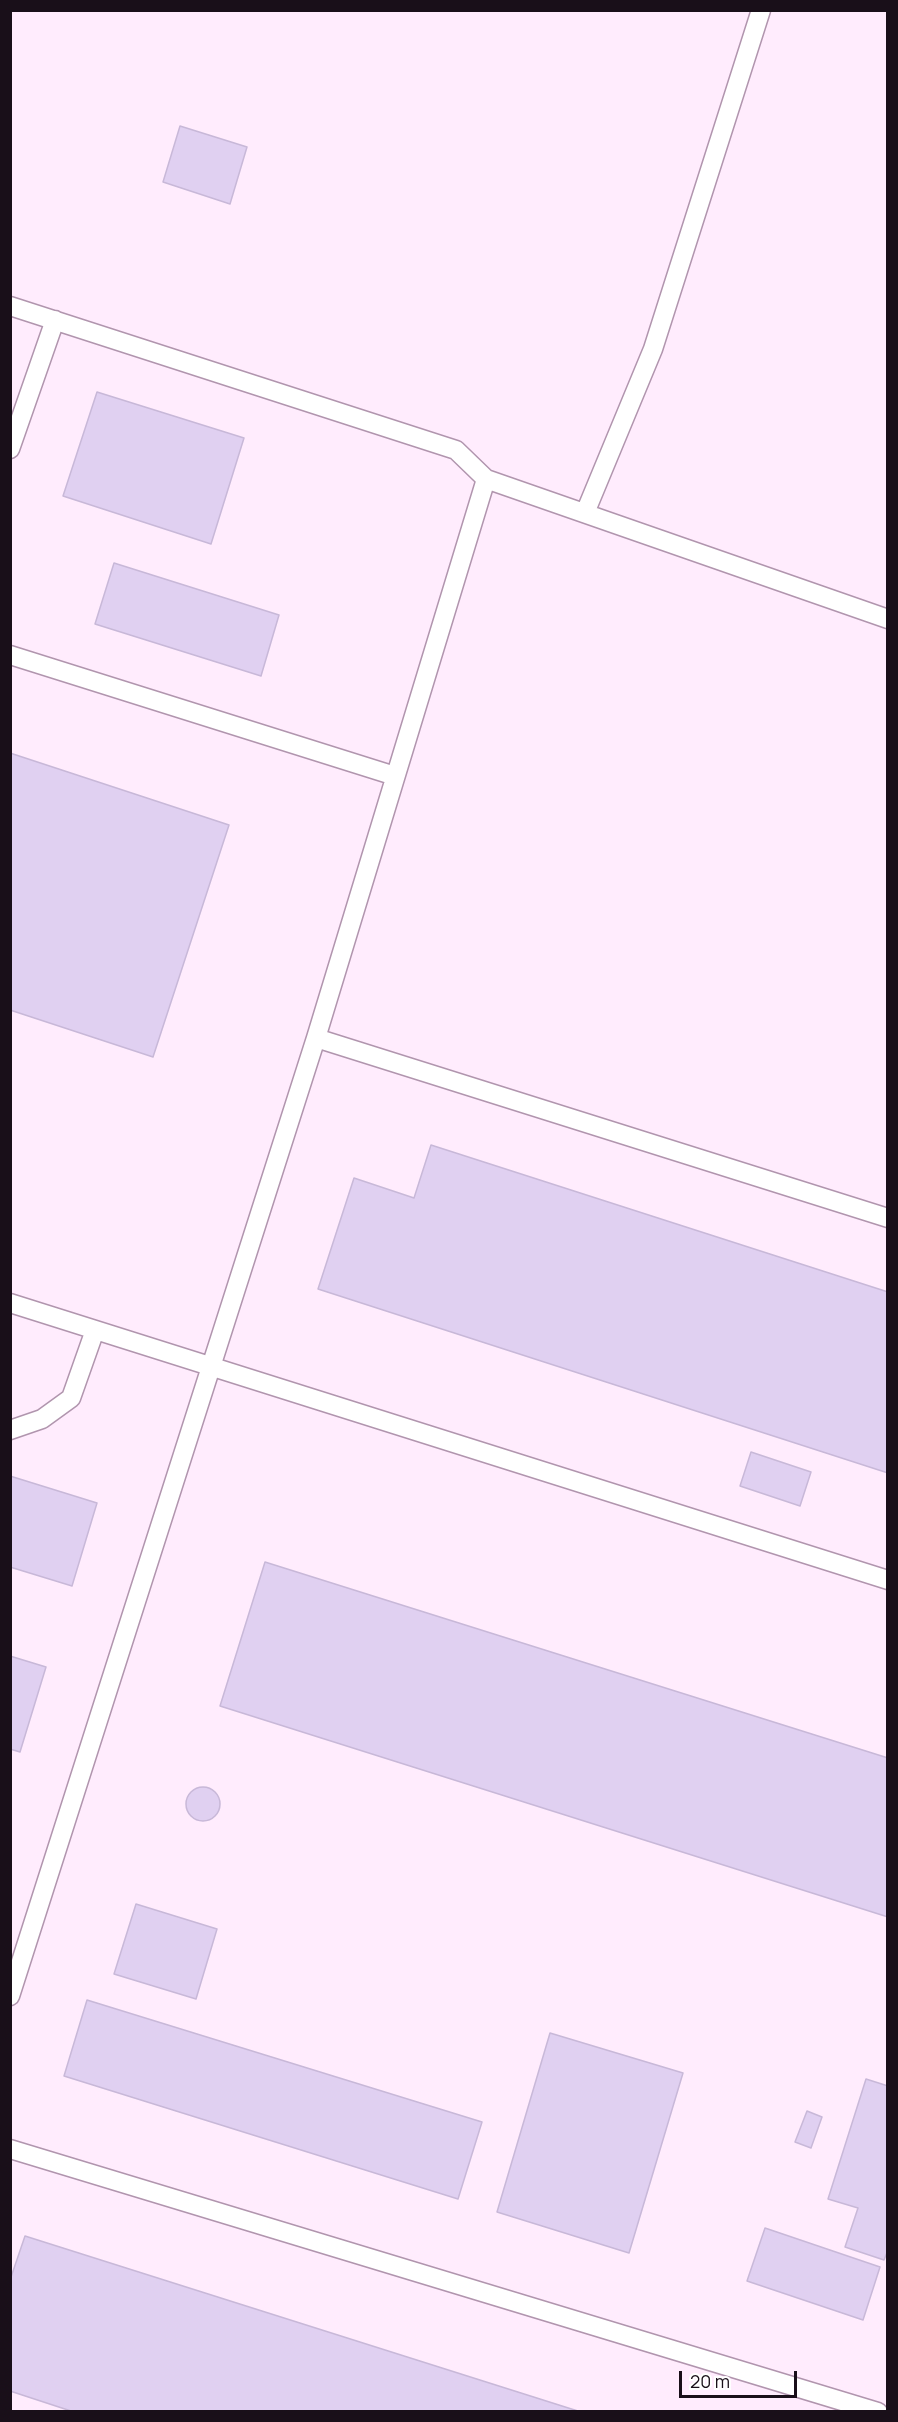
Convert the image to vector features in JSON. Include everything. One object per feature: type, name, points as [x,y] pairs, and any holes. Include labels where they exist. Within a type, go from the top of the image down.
[{"type":"lane","points":[[585,513],[653,349],[761,10]]},
{"type":"lane","points":[[10,306],[456,450],[486,478],[888,619]]},
{"type":"lane","points":[[10,449],[55,320]]},
{"type":"lane","points":[[10,1996],[316,1038],[486,478]]},
{"type":"lane","points":[[10,654],[395,776]]},
{"type":"lane","points":[[316,1038],[888,1218]]},
{"type":"lane","points":[[10,1303],[888,1580]]},
{"type":"lane","points":[[10,1430],[42,1419],[71,1398],[95,1330]]},
{"type":"lane","points":[[10,2149],[878,2412]]},
{"type":"building","points":[[180,126],[247,147],[230,204],[163,182]]},
{"type":"building","points":[[97,392],[244,438],[211,544],[63,496]]},
{"type":"building","points":[[114,563],[279,615],[261,676],[95,624]]},
{"type":"building","points":[[10,753],[229,825],[153,1057],[10,1010]]},
{"type":"building","points":[[431,1145],[888,1292],[888,1473],[318,1289],[354,1178],[414,1198]]},
{"type":"building","points":[[751,1452],[811,1472],[800,1506],[740,1486]]},
{"type":"building","points":[[10,1476],[97,1503],[72,1586],[10,1567]]},
{"type":"building","points":[[265,1562],[888,1758],[888,1917],[220,1706]]},
{"type":"building","points":[[10,1656],[46,1667],[20,1752],[10,1749]]},
{"type":"building","points":[[203,1787],[215,1792],[220,1804],[215,1816],[203,1821],[191,1816],[186,1804],[191,1792]]},
{"type":"building","points":[[136,1904],[217,1929],[196,1999],[114,1974]]},
{"type":"building","points":[[87,2000],[482,2122],[458,2199],[64,2076]]},
{"type":"building","points":[[550,2033],[683,2073],[629,2253],[497,2212]]},
{"type":"building","points":[[866,2079],[888,2086],[888,2250],[884,2260],[845,2247],[858,2208],[828,2199]]},
{"type":"building","points":[[807,2111],[822,2117],[811,2148],[795,2142]]},
{"type":"building","points":[[765,2228],[880,2267],[863,2320],[747,2281]]},
{"type":"building","points":[[25,2236],[581,2412],[74,2412],[10,2391],[10,2280]]}]
